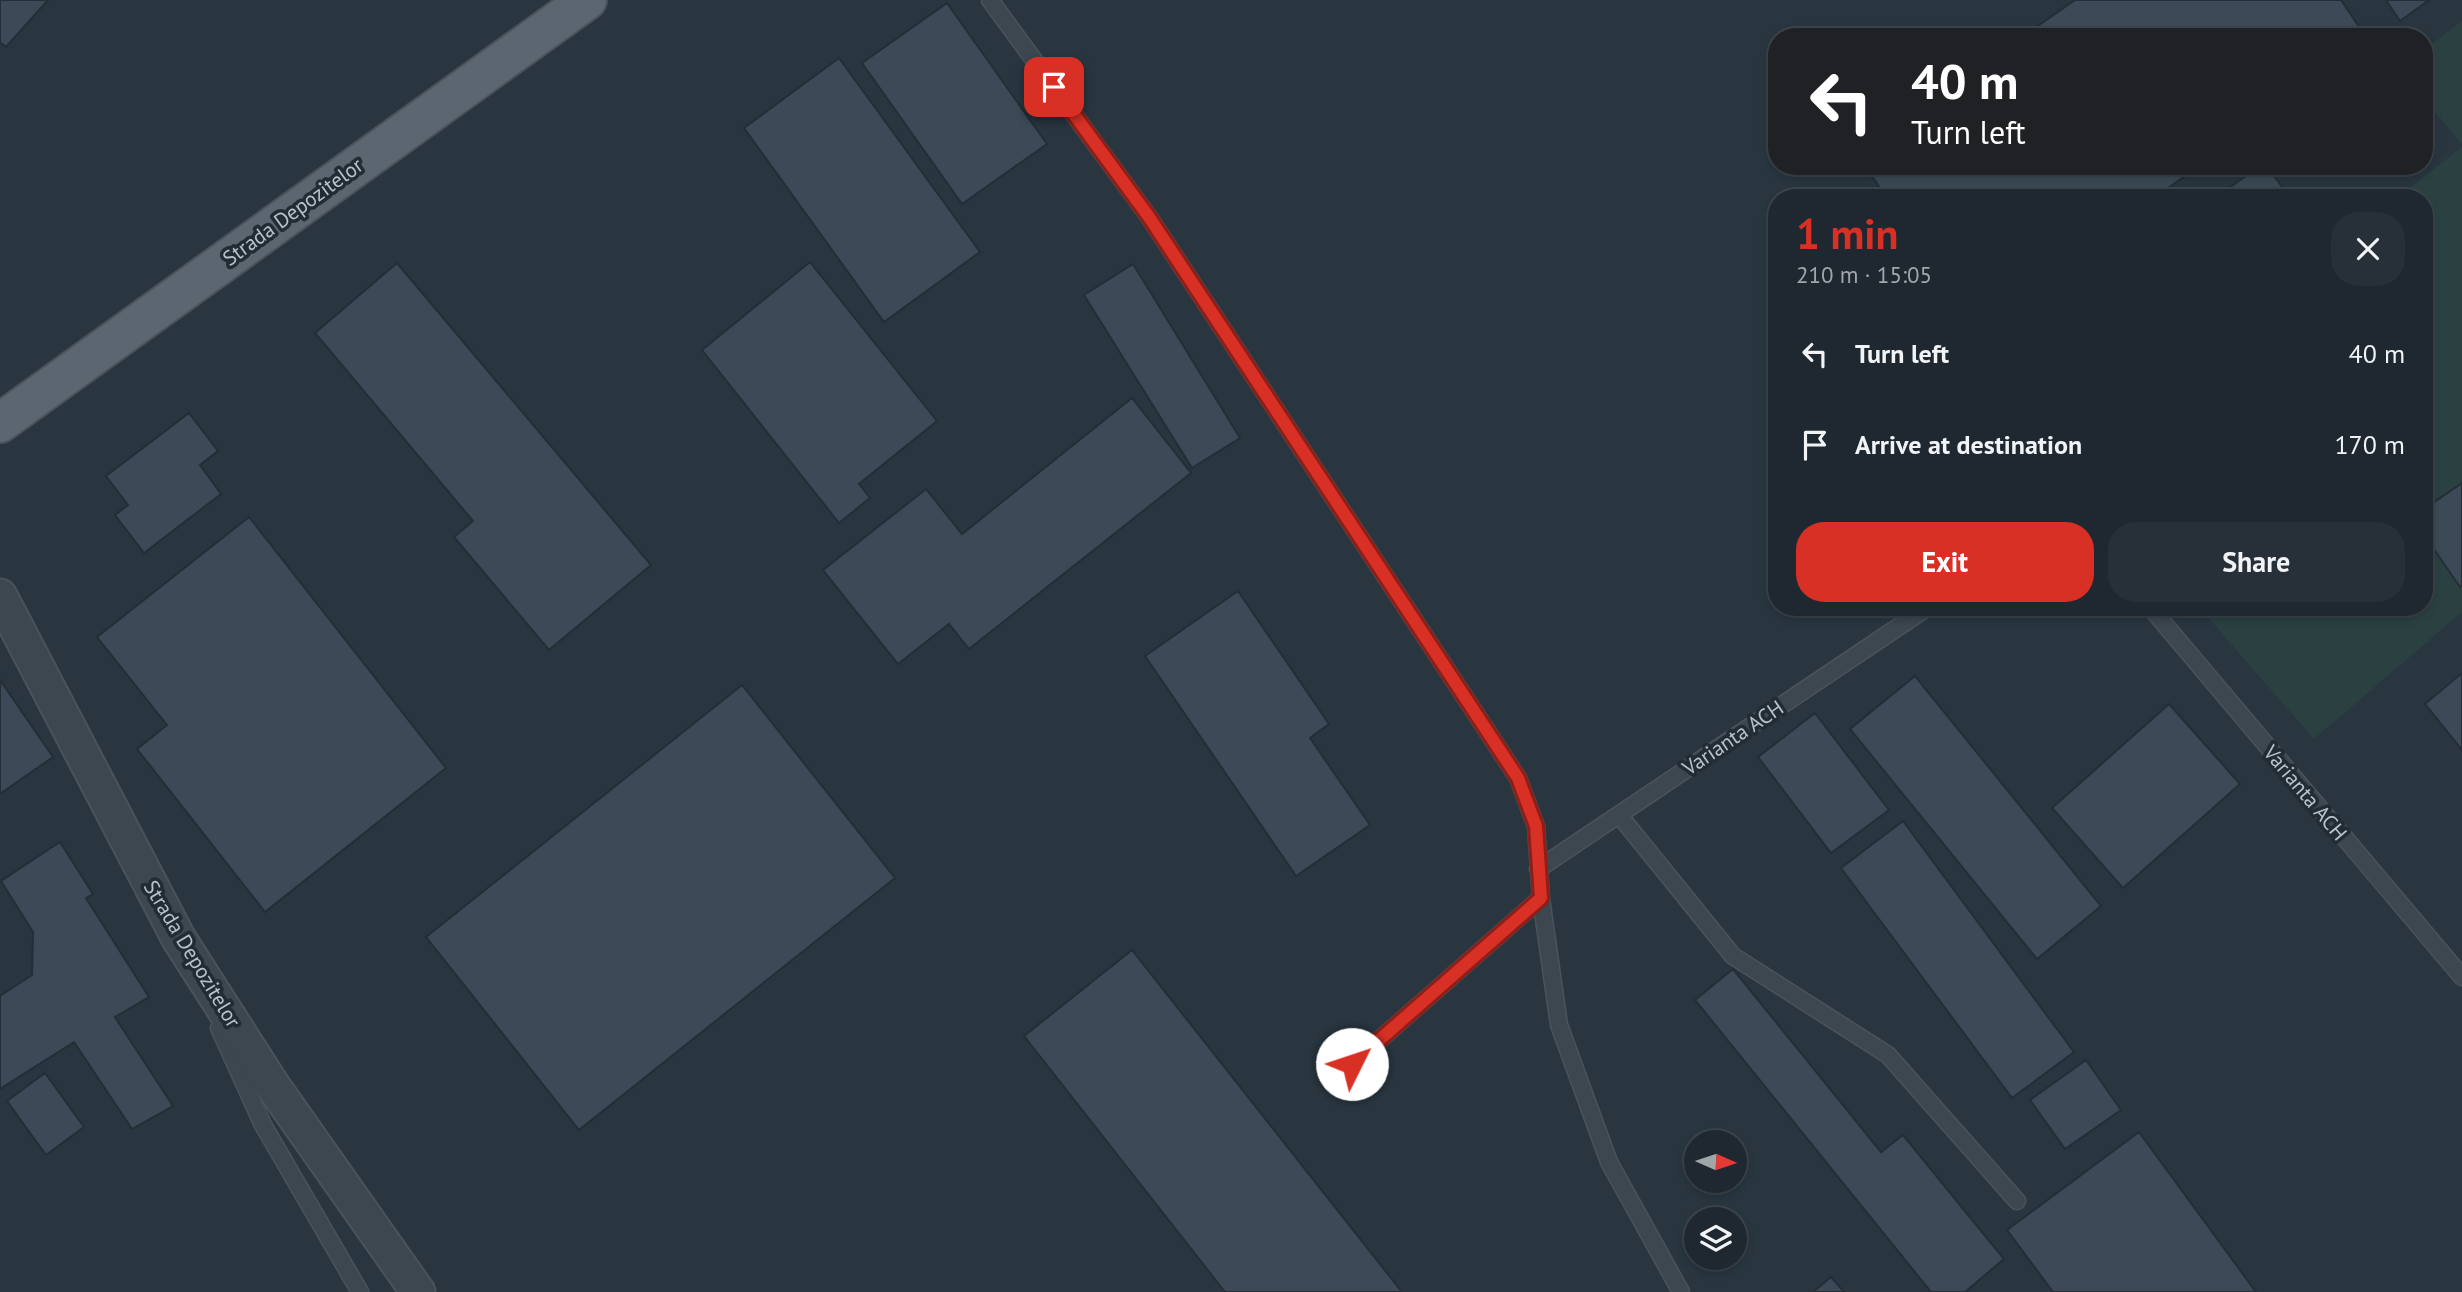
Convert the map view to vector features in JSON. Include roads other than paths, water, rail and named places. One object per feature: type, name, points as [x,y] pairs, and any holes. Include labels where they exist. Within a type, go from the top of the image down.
[{"type":"main road","name":"Strada Depozitelor","points":[[0,423],[587,0]]},
{"type":"street","name":"Strada Depozitelor","points":[[0,596],[179,939],[273,1086],[418,1292]]},
{"type":"lane","points":[[990,0],[1149,217],[1518,778],[1536,826],[1541,898],[1559,1025],[1609,1161],[1681,1292]]},
{"type":"lane","name":"Varianta ACH","points":[[1538,869],[1915,616]]},
{"type":"lane","name":"Varianta ACH","points":[[2158,616],[2462,977]]},
{"type":"lane","points":[[1619,815],[1733,956],[1888,1055],[2017,1201]]},
{"type":"lane","points":[[1352,1064],[1541,898]]},
{"type":"lane","points":[[179,939],[263,1125],[359,1292]]}]
